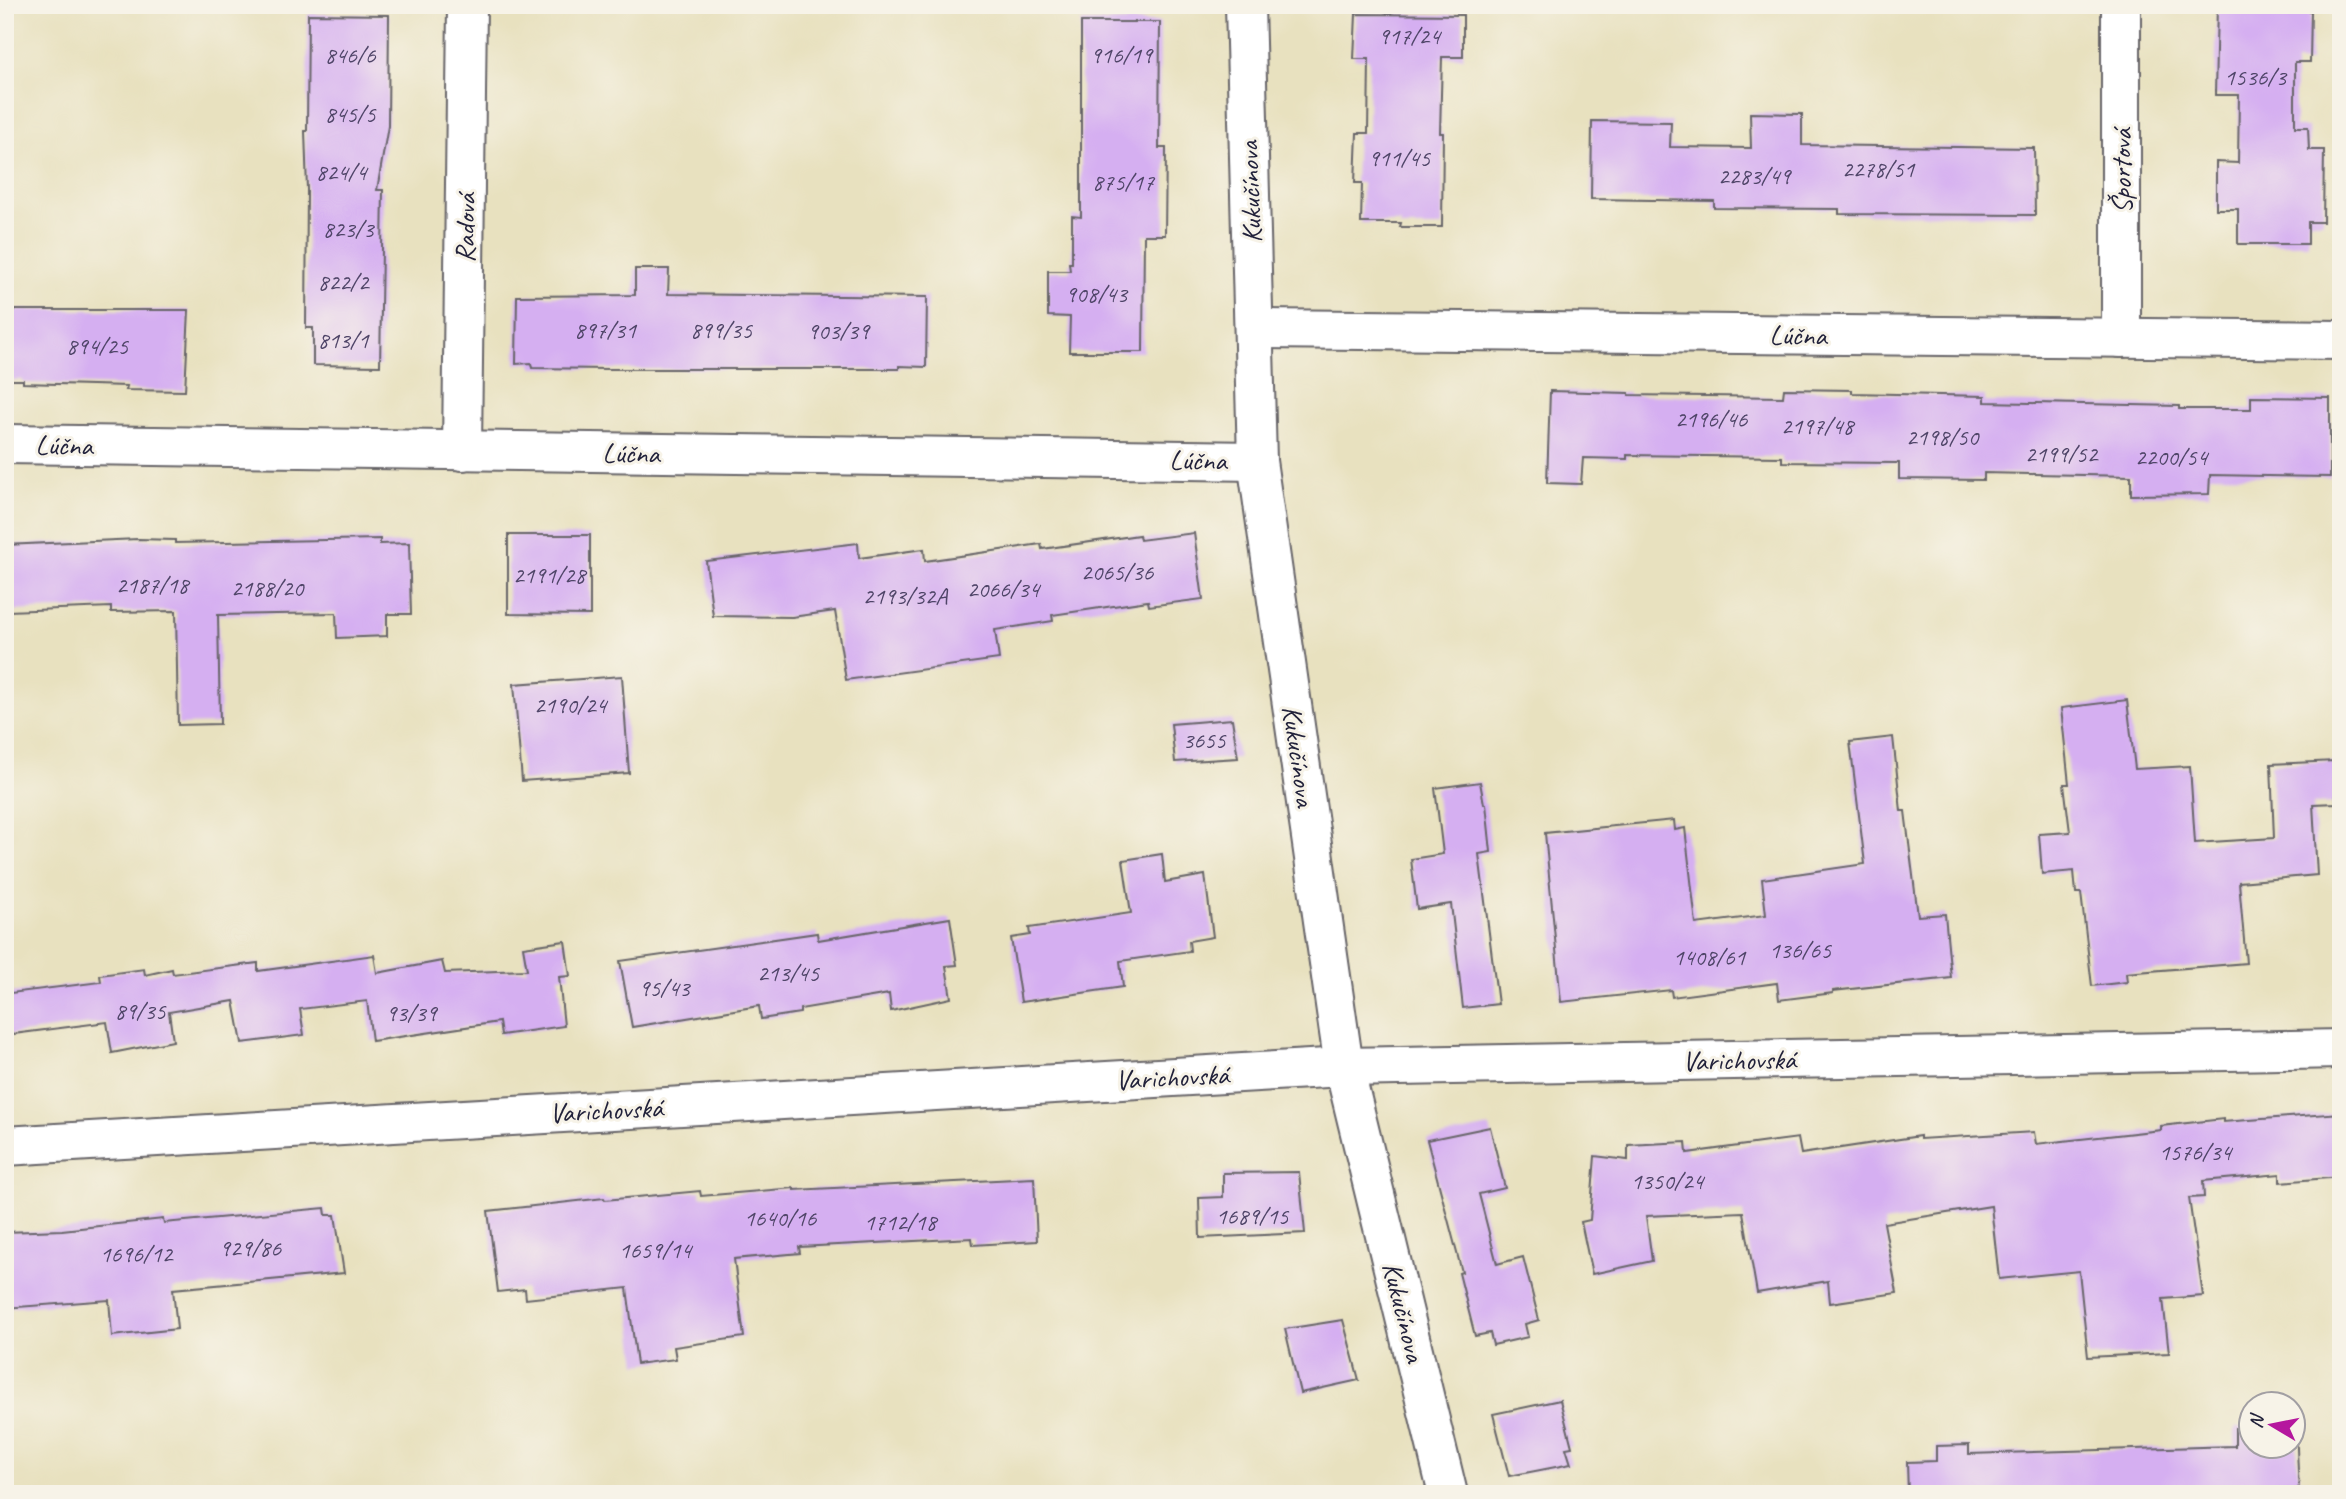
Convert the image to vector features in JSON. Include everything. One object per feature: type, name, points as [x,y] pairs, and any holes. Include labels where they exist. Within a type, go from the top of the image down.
[{"type":"street","name":"Radová","points":[[462,451],[467,5]]},
{"type":"street","name":"Kukučínova","points":[[1245,5],[1257,461],[1344,1067],[1448,1494]]},
{"type":"street","name":"Športová","points":[[2121,5],[2121,338]]},
{"type":"street","name":"Lúčna","points":[[1255,330],[2341,340]]},
{"type":"street","name":"Lúčna","points":[[5,444],[1257,461]]},
{"type":"street","name":"Varichovská","points":[[5,1146],[1344,1067],[2341,1049]]},
{"type":"building","points":[[2217,5],[2297,5],[2297,11],[2311,11],[2310,62],[2295,62],[2295,127],[2308,127],[2309,150],[2324,150],[2323,222],[2308,222],[2308,244],[2238,244],[2238,209],[2216,209],[2216,162],[2238,163],[2239,95],[2215,95]]},
{"type":"building","points":[[308,14],[389,15],[388,126],[377,190],[383,190],[380,366],[313,365],[313,328],[306,328],[305,131]]},
{"type":"building","points":[[1356,14],[1463,15],[1463,57],[1442,57],[1442,227],[1361,223],[1362,183],[1355,183],[1357,133],[1368,133],[1369,59],[1354,59]]},
{"type":"building","points":[[1081,22],[1160,22],[1159,148],[1166,148],[1165,235],[1144,235],[1143,352],[1069,352],[1070,317],[1048,316],[1048,271],[1070,271],[1072,216],[1081,217]]},
{"type":"building","points":[[1750,113],[1802,114],[1802,145],[2034,148],[2035,215],[1839,214],[1839,209],[1714,208],[1714,201],[1591,199],[1592,121],[1671,122],[1670,147],[1751,148]]},
{"type":"building","points":[[635,269],[669,269],[668,294],[927,297],[926,367],[608,369],[532,368],[531,363],[516,364],[517,296],[635,295]]},
{"type":"building","points":[[5,310],[189,310],[185,391],[126,390],[127,386],[23,383],[23,380],[5,380]]},
{"type":"building","points":[[1784,389],[1985,396],[1985,402],[2179,406],[2179,409],[2251,409],[2251,397],[2330,398],[2330,477],[2210,475],[2209,494],[2131,495],[2131,476],[1984,473],[1984,480],[1899,479],[1899,463],[1782,462],[1782,457],[1627,455],[1627,459],[1583,458],[1581,484],[1547,483],[1550,391],[1783,397]]},
{"type":"building","points":[[1194,533],[1203,599],[1149,606],[1148,601],[1052,615],[1053,621],[995,630],[999,659],[846,680],[835,611],[792,617],[713,616],[706,561],[858,543],[859,558],[924,549],[925,561],[1041,544],[1042,549],[1139,535],[1140,540]]},
{"type":"building","points":[[508,535],[590,535],[590,615],[508,614]]},
{"type":"building","points":[[380,539],[380,544],[409,543],[411,614],[387,614],[387,636],[337,638],[336,613],[218,615],[220,724],[178,725],[176,611],[111,612],[111,607],[8,611],[5,545],[175,540],[175,543]]},
{"type":"building","points":[[622,676],[629,773],[522,781],[514,684]]},
{"type":"building","points":[[2127,700],[2135,769],[2190,766],[2195,843],[2274,838],[2271,764],[2335,761],[2336,803],[2313,804],[2317,875],[2239,882],[2246,963],[2126,973],[2127,982],[2092,986],[2081,893],[2076,893],[2074,871],[2042,874],[2039,834],[2070,832],[2064,784],[2069,784],[2061,708]]},
{"type":"building","points":[[1232,719],[1238,758],[1175,762],[1171,724]]},
{"type":"building","points":[[1893,737],[1901,811],[1905,811],[1918,916],[1945,914],[1951,978],[1779,1000],[1777,983],[1672,997],[1671,990],[1561,1002],[1545,833],[1674,820],[1675,830],[1685,828],[1696,924],[1766,915],[1762,879],[1865,864],[1850,742]]},
{"type":"building","points":[[1480,782],[1486,804],[1491,852],[1479,854],[1498,1004],[1463,1008],[1451,904],[1417,909],[1411,859],[1443,854],[1435,788]]},
{"type":"building","points":[[1162,854],[1165,882],[1205,875],[1213,937],[1189,941],[1190,951],[1120,961],[1123,987],[1021,1002],[1011,938],[1030,935],[1029,928],[1131,913],[1123,860]]},
{"type":"building","points":[[950,918],[957,965],[946,966],[951,998],[891,1011],[889,994],[800,1009],[800,1013],[761,1019],[759,1006],[632,1027],[620,961],[817,933],[818,940]]},
{"type":"building","points":[[565,941],[570,976],[559,977],[564,1026],[501,1035],[499,1022],[372,1041],[367,1001],[300,1009],[304,1035],[242,1043],[234,1001],[169,1012],[173,1041],[112,1053],[107,1022],[5,1035],[5,999],[11,998],[10,993],[101,982],[100,975],[144,969],[145,975],[172,969],[173,974],[258,963],[258,971],[374,955],[377,973],[442,961],[445,973],[527,970],[523,947]]},
{"type":"building","points":[[2341,1113],[2341,1177],[2280,1182],[2280,1174],[2203,1181],[2204,1197],[2189,1198],[2203,1296],[2163,1299],[2169,1353],[2088,1357],[2079,1271],[1999,1279],[1991,1206],[1884,1223],[1897,1293],[1830,1303],[1828,1281],[1757,1293],[1743,1212],[1646,1216],[1652,1261],[1592,1274],[1581,1222],[1590,1220],[1595,1156],[1628,1160],[1628,1145],[1686,1142],[1687,1153],[1798,1138],[1801,1154],[1920,1136],[1920,1139],[2034,1132],[2036,1144],[2161,1130],[2161,1126],[2223,1119],[2223,1122]]},
{"type":"building","points":[[1490,1127],[1505,1188],[1479,1194],[1497,1264],[1523,1257],[1539,1320],[1525,1324],[1528,1337],[1493,1345],[1490,1333],[1475,1336],[1459,1273],[1462,1272],[1427,1140]]},
{"type":"building","points":[[1299,1172],[1305,1233],[1200,1238],[1199,1198],[1223,1197],[1223,1173]]},
{"type":"building","points":[[1034,1178],[1037,1241],[973,1245],[972,1238],[799,1247],[800,1253],[734,1259],[744,1337],[674,1347],[676,1359],[637,1364],[627,1288],[526,1299],[525,1289],[498,1292],[488,1211],[700,1191],[701,1196],[794,1188]]},
{"type":"building","points":[[325,1208],[326,1215],[335,1215],[344,1273],[173,1289],[177,1329],[112,1336],[109,1300],[5,1308],[5,1232],[62,1230],[163,1219],[164,1223]]},
{"type":"building","points":[[1343,1320],[1359,1380],[1300,1393],[1285,1329]]},
{"type":"building","points":[[1560,1400],[1572,1447],[1566,1448],[1571,1464],[1509,1476],[1493,1414]]},
{"type":"building","points":[[2235,1428],[2238,1428],[2238,1460],[2298,1460],[2299,1494],[1908,1494],[1907,1462],[1936,1461],[1936,1446],[1969,1445],[1969,1454],[2235,1446]]}]
